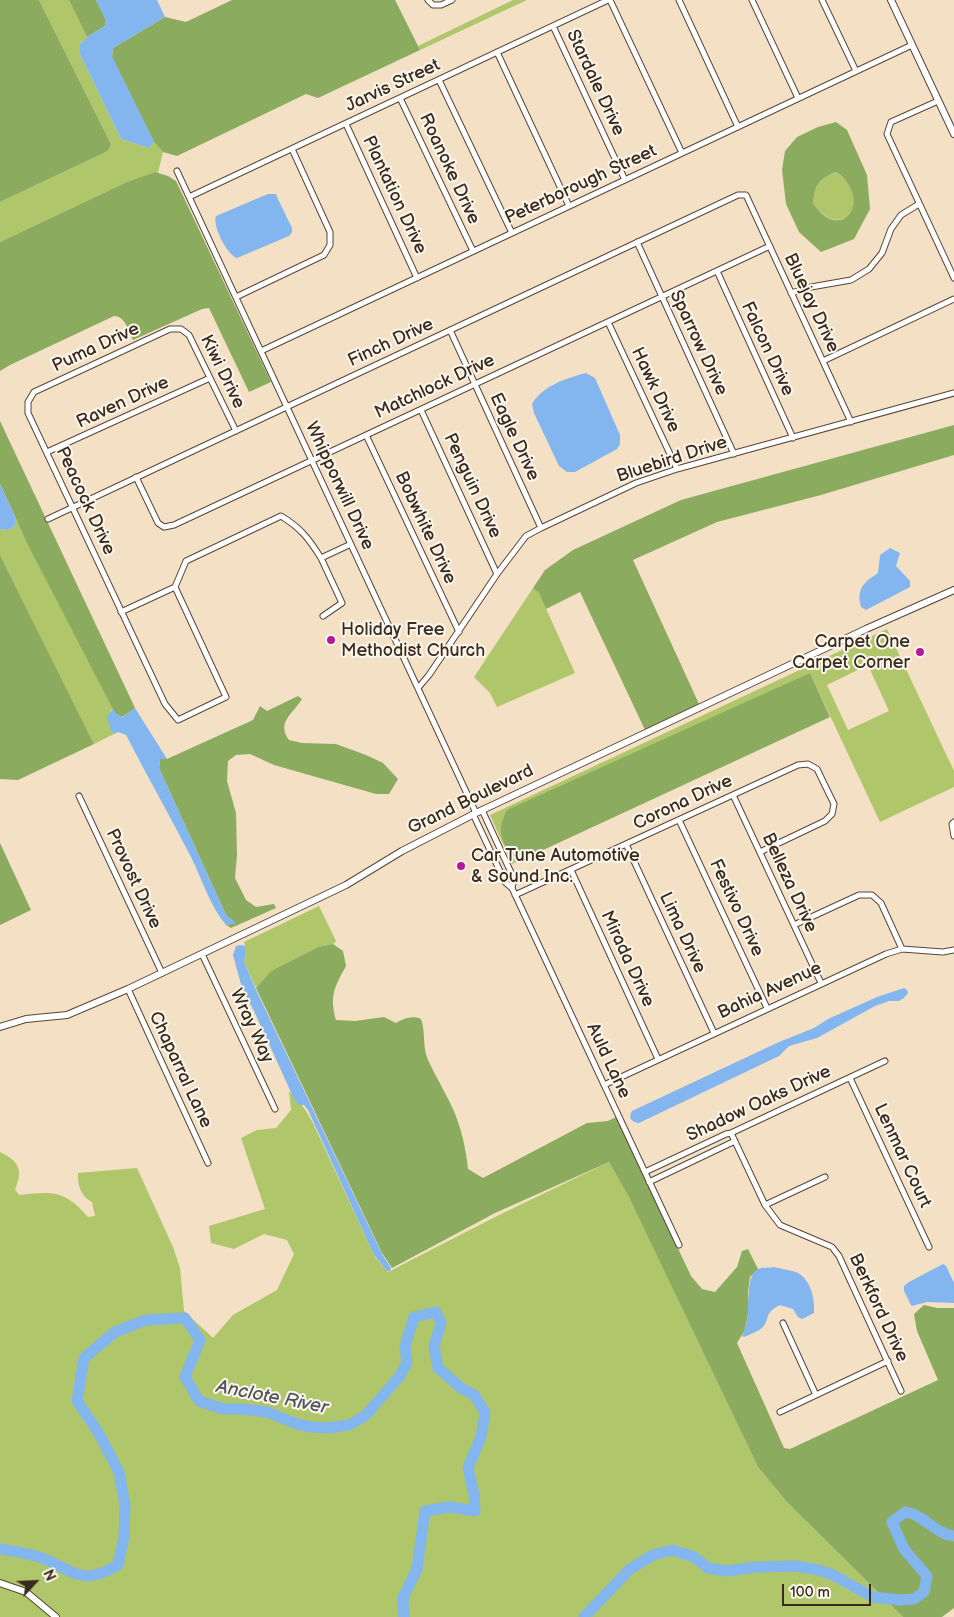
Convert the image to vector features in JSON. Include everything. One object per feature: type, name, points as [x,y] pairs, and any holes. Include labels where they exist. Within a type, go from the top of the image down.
[{"type":"street","points":[[428,0],[433,5],[441,5],[452,0]]},
{"type":"street","points":[[609,0],[682,153]]},
{"type":"street","name":"Jarvis Street","points":[[189,198],[609,0]]},
{"type":"street","points":[[679,0],[738,126]]},
{"type":"street","points":[[752,0],[798,98]]},
{"type":"street","points":[[822,0],[856,71]]},
{"type":"street","points":[[891,0],[954,134]]},
{"type":"street","name":"Stardale Drive","points":[[553,26],[625,180]]},
{"type":"street","name":"Peterborough Street","points":[[261,351],[912,45]]},
{"type":"street","points":[[497,52],[568,206]]},
{"type":"street","points":[[439,80],[512,233]]},
{"type":"street","name":"Roanoke Drive","points":[[400,98],[473,251]]},
{"type":"street","points":[[938,101],[891,122],[887,134],[954,278]]},
{"type":"street","name":"Plantation Drive","points":[[346,124],[417,278]]},
{"type":"street","points":[[236,296],[324,255],[330,245],[330,232],[292,149]]},
{"type":"street","name":"Whipporwill Drive","points":[[177,171],[477,812]]},
{"type":"street","name":"Finch Drive","points":[[48,519],[738,195],[746,195]]},
{"type":"street","name":"Bluejay Drive","points":[[746,195],[851,422]]},
{"type":"street","points":[[792,293],[811,287],[851,280],[869,269],[882,253],[891,228],[901,215],[919,204]]},
{"type":"street","name":"Sparrow Drive","points":[[637,242],[734,454]]},
{"type":"street","name":"Matchlock Drive","points":[[136,477],[158,523],[164,526],[174,525],[770,246]]},
{"type":"street","name":"Falcon Drive","points":[[717,271],[793,438]]},
{"type":"street","points":[[823,361],[954,298]]},
{"type":"street","name":"Hawk Drive","points":[[608,322],[677,469]]},
{"type":"street","name":"Puma Drive","points":[[28,402],[34,392],[170,329],[180,329]]},
{"type":"street","name":"Kiwi Drive","points":[[180,329],[189,335],[236,430]]},
{"type":"street","name":"Eagle Drive","points":[[450,330],[541,528]]},
{"type":"street","name":"Raven Drive","points":[[47,452],[210,378]]},
{"type":"street","name":"Bluebird Drive","points":[[418,688],[526,536],[636,483],[677,469],[954,393]]},
{"type":"street","name":"Peacock Drive","points":[[28,402],[28,413],[121,612],[165,704],[178,720],[226,698],[176,587]]},
{"type":"street","name":"Penguin Drive","points":[[421,410],[498,574]]},
{"type":"street","name":"Bobwhite Drive","points":[[366,435],[459,632]]},
{"type":"street","points":[[121,612],[176,587],[186,561],[281,516],[296,525],[310,541],[321,558],[342,604],[323,616]]},
{"type":"street","points":[[321,558],[351,544]]},
{"type":"street","name":"Grand Boulevard","points":[[0,1027],[26,1019],[67,1015],[128,989],[346,885],[402,851],[477,812],[954,590]]},
{"type":"street","name":"Corona Drive","points":[[515,895],[798,764],[808,764],[817,769],[834,804],[832,814],[825,821],[760,852]]},
{"type":"street","name":"Belleza Drive","points":[[733,795],[821,982]]},
{"type":"street","name":"Provost Drive","points":[[79,796],[162,973]]},
{"type":"street","name":"Auld Lane","points":[[477,812],[505,882],[512,888],[679,1245]]},
{"type":"street","name":"Auld Lane","points":[[477,812],[514,879],[512,888]]},
{"type":"street","name":"Festivo Drive","points":[[679,820],[767,1008]]},
{"type":"street","points":[[954,822],[952,824],[954,836]]},
{"type":"street","name":"Lima Drive","points":[[626,844],[714,1032]]},
{"type":"street","name":"Mirada Drive","points":[[571,870],[658,1059]]},
{"type":"street","points":[[794,925],[859,895],[872,895],[881,903],[902,949]]},
{"type":"street","name":"Bahia Avenue","points":[[604,1085],[821,982],[886,954],[902,949],[943,952],[954,950]]},
{"type":"street","name":"Wray Way","points":[[202,954],[275,1109]]},
{"type":"street","name":"Chaparral Lane","points":[[128,989],[208,1163]]},
{"type":"street","name":"Shadow Oaks Drive","points":[[645,1172],[885,1061]]},
{"type":"street","name":"Lenmar Court","points":[[850,1078],[929,1247]]},
{"type":"street","name":"Berkford Drive","points":[[732,1133],[765,1205],[780,1225],[832,1247],[839,1256],[902,1391]]},
{"type":"street","name":"Shadow Oaks Drive","points":[[649,1182],[735,1141]]},
{"type":"street","points":[[765,1205],[825,1177]]},
{"type":"street","points":[[783,1323],[816,1395]]},
{"type":"street","points":[[780,1412],[888,1361]]},
{"type":"street","points":[[0,1583],[26,1592],[56,1617]]},
{"type":"green space","points":[[0,0],[39,0],[111,144],[108,151],[0,202]]},
{"type":"green space","points":[[39,0],[69,0],[87,37],[80,44],[80,54],[121,139],[149,148],[154,142],[163,152],[158,173],[155,172],[127,182],[0,242],[0,202],[108,151],[111,144]]},
{"type":"green space","points":[[69,0],[96,0],[106,20],[105,26],[87,37]]},
{"type":"green space","points":[[232,0],[395,0],[420,50],[318,98],[306,94],[177,156],[163,152],[154,142],[112,57],[113,48],[165,17],[186,22]]},
{"type":"green space","points":[[513,0],[527,0],[420,50],[418,46]]},
{"type":"green space","points":[[836,122],[847,130],[867,175],[870,209],[854,239],[821,252],[799,232],[786,204],[782,170],[785,151],[797,137],[818,127]],"holes":[[[835,172],[847,182],[854,203],[846,217],[839,220],[831,219],[822,214],[813,203],[818,183]]]},
{"type":"green space","points":[[155,172],[176,181],[271,382],[249,392],[209,308],[202,309],[133,340],[124,321],[114,316],[0,371],[0,242],[127,182]]},
{"type":"green space","points":[[835,172],[848,182],[853,193],[854,203],[852,211],[846,217],[839,220],[831,219],[813,203],[818,183]]},
{"type":"green space","points":[[0,421],[135,708],[121,717],[115,713],[29,547],[0,484]]},
{"type":"green space","points":[[954,425],[954,455],[821,495],[717,522],[633,560],[699,704],[645,730],[580,592],[546,609],[539,593],[533,588],[545,570],[573,550],[681,500]]},
{"type":"green space","points":[[16,519],[113,708],[110,711],[111,730],[114,734],[94,744],[0,555],[0,529],[7,530],[14,527]]},
{"type":"green space","points":[[0,555],[94,744],[18,780],[0,779]]},
{"type":"green space","points":[[533,588],[539,593],[575,673],[497,707],[490,693],[474,677]]},
{"type":"green space","points":[[887,629],[954,771],[954,787],[880,822],[810,673],[512,856],[528,857],[512,864],[490,815]],"holes":[[[868,665],[889,711],[848,730],[827,685]]]},
{"type":"green space","points":[[810,673],[830,717],[528,857],[512,856],[508,850],[501,834],[502,823],[507,810]]},
{"type":"green space","points":[[298,696],[302,699],[285,723],[285,734],[289,740],[302,743],[336,744],[383,763],[398,779],[389,794],[376,794],[274,765],[250,754],[236,755],[228,761],[227,781],[236,813],[237,855],[235,878],[246,900],[256,907],[274,904],[276,908],[231,928],[226,925],[235,923],[226,915],[159,768],[160,759],[167,759],[253,720],[260,706],[267,711]]},
{"type":"green space","points":[[0,843],[31,910],[0,925]]},
{"type":"green space","points":[[319,906],[336,941],[333,944],[318,947],[271,971],[256,988],[244,962],[246,951],[244,942]]},
{"type":"green space","points":[[333,944],[343,951],[346,966],[334,991],[333,1004],[336,1020],[355,1021],[384,1017],[396,1023],[411,1017],[421,1019],[426,1055],[456,1116],[463,1138],[468,1169],[483,1178],[587,1123],[608,1121],[616,1117],[691,1276],[702,1289],[715,1292],[737,1267],[742,1251],[748,1249],[758,1269],[750,1277],[748,1292],[749,1308],[745,1330],[737,1343],[784,1448],[790,1449],[938,1380],[917,1331],[914,1314],[924,1305],[937,1308],[954,1308],[954,1608],[942,1617],[903,1617],[785,1500],[758,1467],[629,1197],[609,1162],[495,1213],[392,1268],[382,1253],[256,988],[271,971],[318,947]]},
{"type":"green space","points":[[289,1091],[304,1108],[312,1121],[375,1257],[388,1272],[497,1216],[609,1162],[630,1198],[758,1467],[784,1499],[903,1617],[61,1617],[28,1590],[0,1579],[0,1152],[18,1166],[19,1176],[15,1189],[19,1195],[58,1194],[80,1208],[88,1217],[95,1216],[92,1202],[80,1190],[78,1173],[137,1168],[173,1247],[180,1268],[184,1311],[213,1338],[233,1315],[277,1290],[294,1254],[287,1240],[264,1234],[234,1249],[211,1243],[209,1226],[265,1209],[241,1138],[257,1130],[276,1128],[291,1110]]},
{"type":"green space","points":[[0,1586],[24,1595],[51,1617],[0,1617]]},
{"type":"water","points":[[96,0],[157,0],[165,17],[113,48],[112,56],[154,142],[149,148],[121,139],[80,54],[80,44],[87,37],[105,26],[106,20]]},
{"type":"water","points":[[268,194],[276,194],[292,228],[292,232],[289,236],[237,258],[233,256],[218,232],[216,216]]},
{"type":"water","points":[[586,373],[595,378],[620,435],[620,444],[617,449],[575,472],[567,472],[559,466],[534,413],[532,404],[548,388],[563,380]]},
{"type":"water","points":[[0,484],[16,519],[14,527],[7,530],[0,529]]},
{"type":"water","points":[[890,548],[900,553],[896,566],[910,581],[910,587],[866,610],[861,607],[860,591],[865,583],[878,573],[880,555]]},
{"type":"water","points":[[113,708],[115,713],[122,717],[135,708],[167,759],[160,759],[159,768],[226,915],[236,923],[226,925],[220,918],[191,857],[126,735],[118,732],[114,734],[111,730],[107,717]]},
{"type":"water","points":[[236,946],[245,946],[244,962],[257,992],[382,1254],[391,1268],[390,1271],[387,1271],[374,1255],[308,1110],[304,1105],[300,1105],[295,1101],[242,988],[233,955]]},
{"type":"water","points":[[904,988],[908,993],[899,1001],[889,1001],[875,1006],[817,1038],[789,1046],[779,1056],[639,1123],[631,1119],[632,1111],[779,1042],[814,1028],[828,1019],[877,997]]},
{"type":"water","points":[[943,1264],[946,1266],[954,1283],[954,1303],[927,1302],[912,1306],[904,1291],[904,1286]]},
{"type":"water","points":[[774,1267],[798,1273],[806,1280],[813,1296],[814,1313],[802,1319],[798,1317],[793,1309],[780,1305],[769,1313],[763,1327],[744,1337],[742,1336],[747,1319],[750,1280],[753,1273],[760,1268]]},
{"type":"waterway","name":"Anclote River","points":[[0,1549],[42,1558],[78,1575],[95,1575],[118,1565],[124,1537],[125,1505],[119,1472],[98,1432],[77,1401],[84,1358],[115,1332],[146,1320],[185,1318],[200,1340],[185,1377],[199,1401],[223,1409],[267,1412],[297,1424],[327,1428],[349,1425],[365,1416],[399,1377],[407,1363],[405,1346],[414,1317],[436,1312],[441,1323],[434,1346],[438,1368],[461,1388],[474,1395],[485,1412],[481,1437],[468,1468],[474,1494],[475,1511],[450,1507],[425,1511],[417,1569],[403,1598],[404,1617]]},
{"type":"waterway","name":"Anclote River","points":[[584,1617],[630,1569],[653,1555],[672,1550],[694,1557],[708,1568],[726,1571],[757,1567],[797,1566],[831,1574],[873,1597],[900,1600],[914,1599],[924,1592],[927,1576],[904,1549],[892,1522],[905,1512],[916,1515],[939,1531],[954,1536]]},
{"type":"place","name":"Holiday Free Methodist Church","points":[[331,640]]},
{"type":"place","name":"Carpet One Carpet Corner","points":[[920,652]]},
{"type":"place","name":"Car Tune Automotive & Sound Inc.","points":[[461,866]]}]
